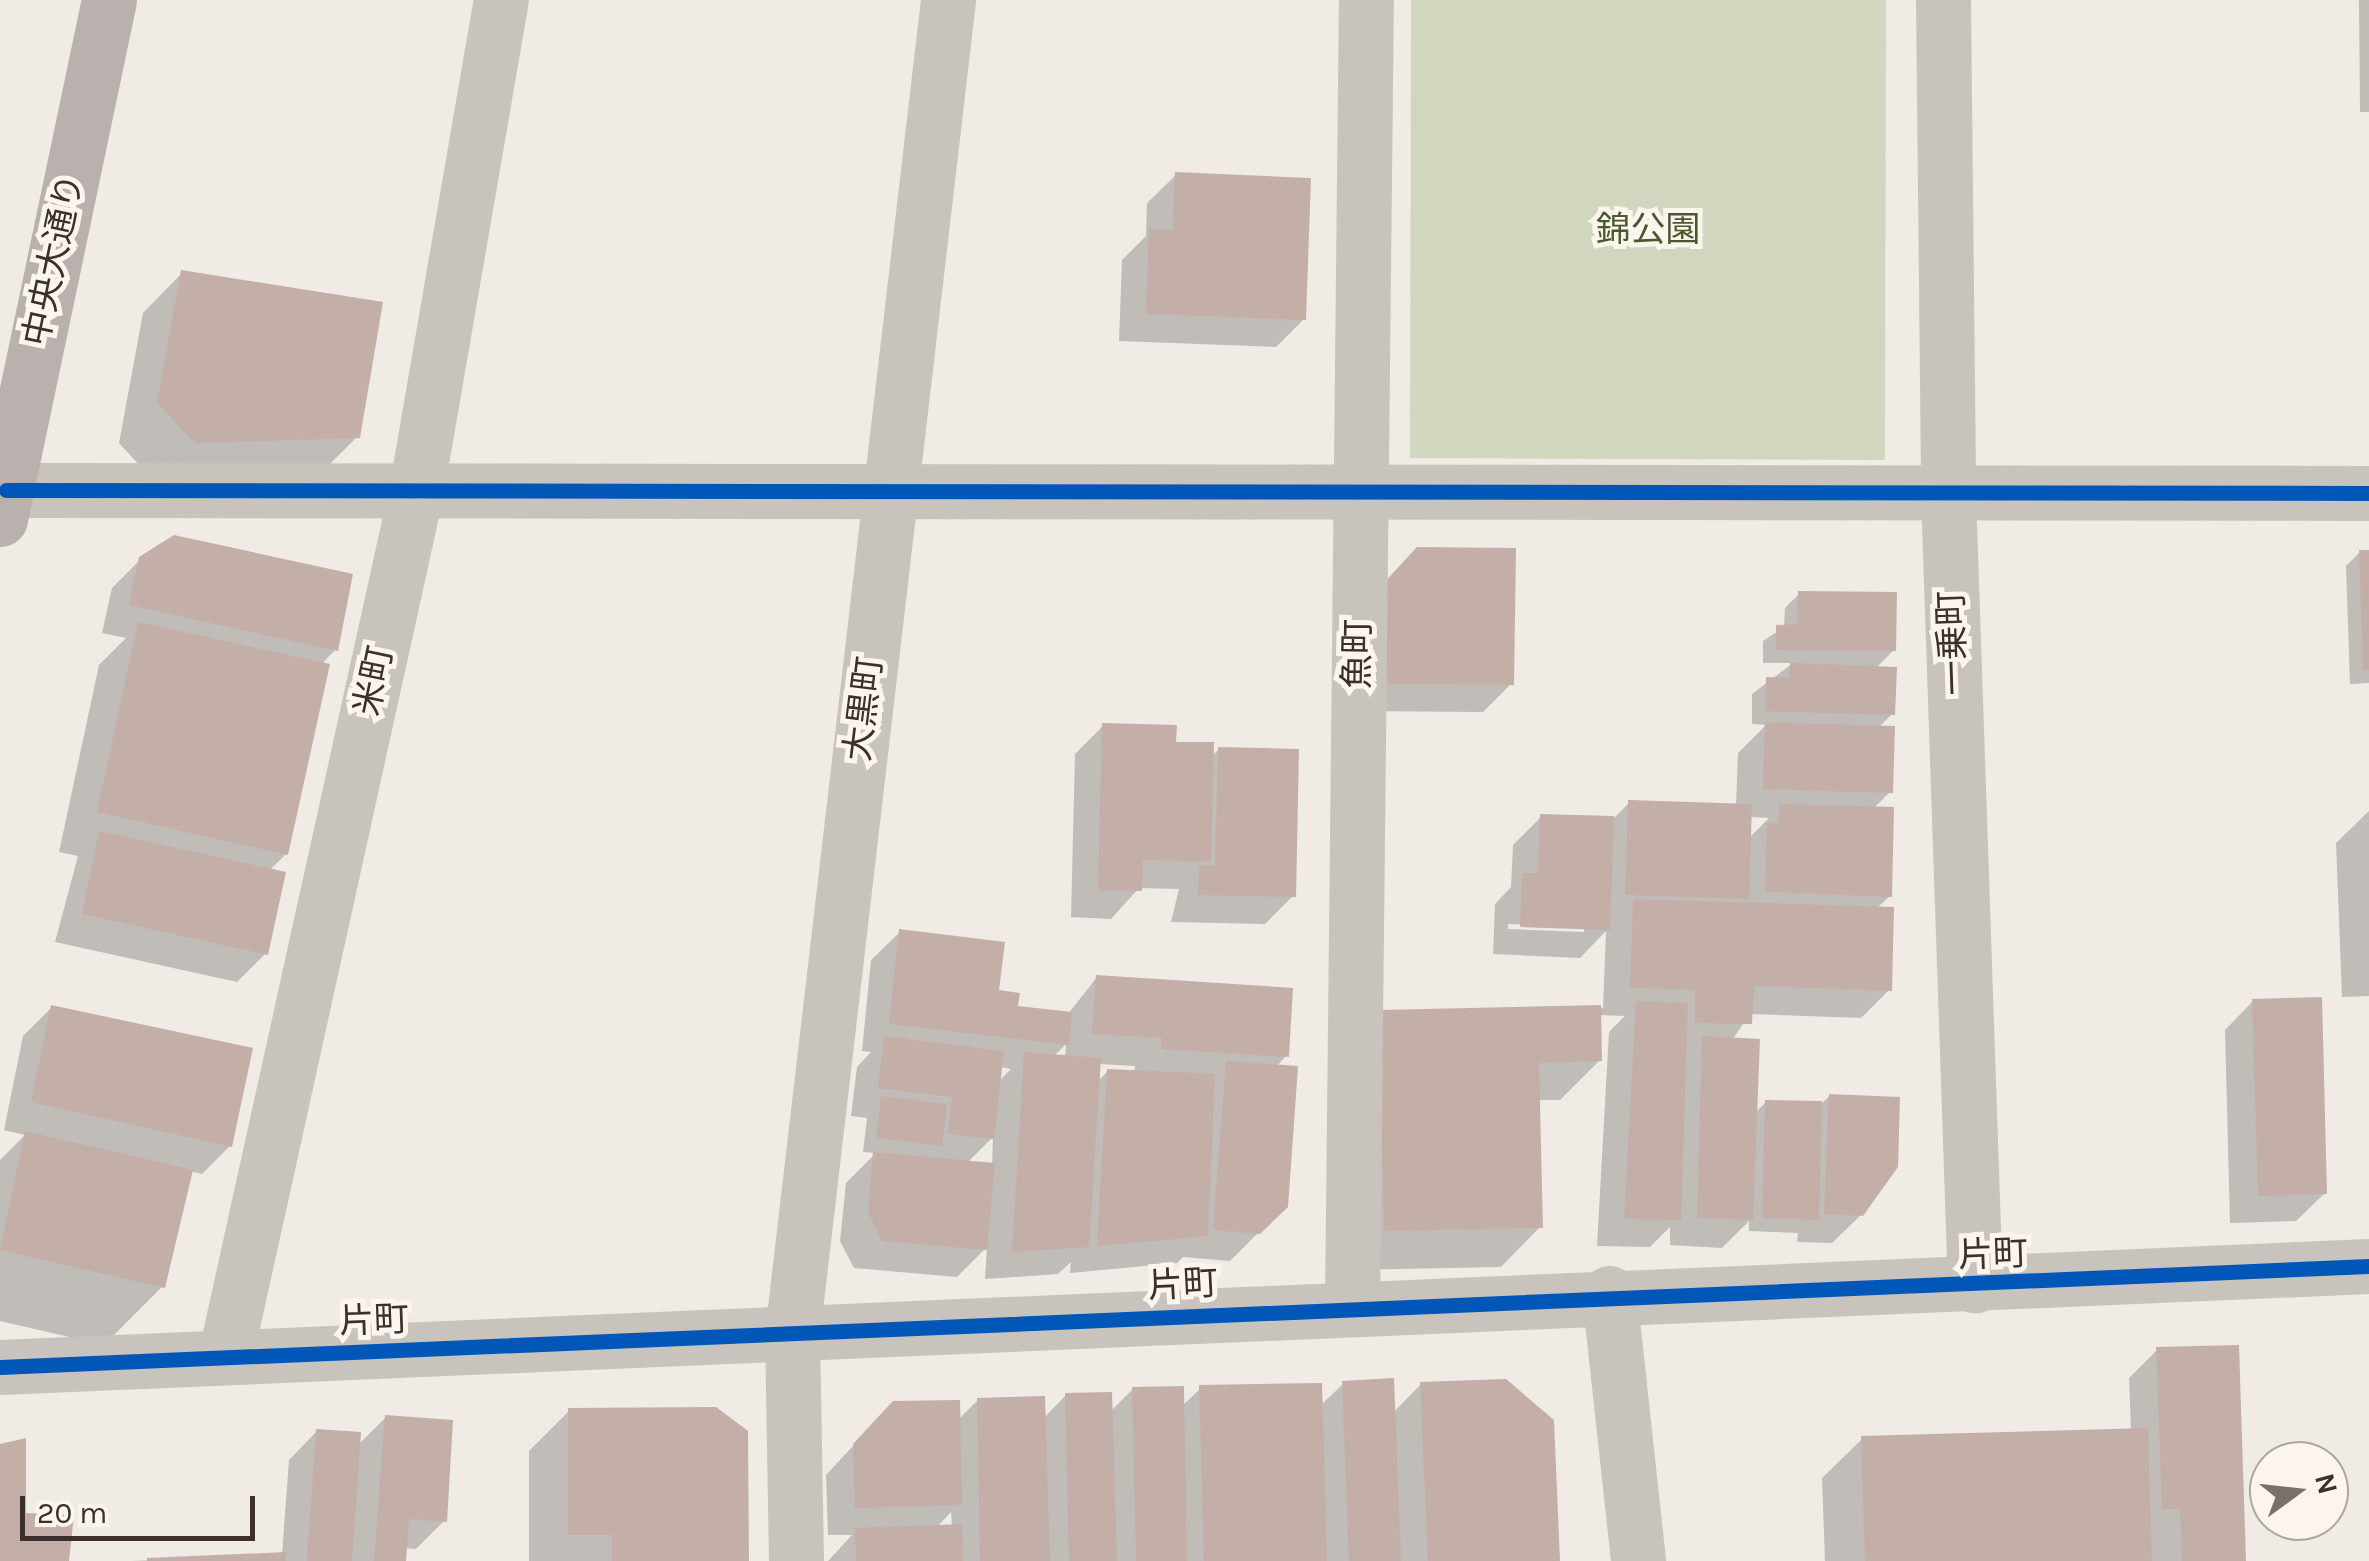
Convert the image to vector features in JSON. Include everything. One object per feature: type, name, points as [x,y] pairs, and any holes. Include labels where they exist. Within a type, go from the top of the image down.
[{"type":"main road","name":"中央大通り","points":[[3,504],[109,0]]},
{"type":"street","name":"米町","points":[[225,1358],[416,490],[501,0]]},
{"type":"street","name":"大黒町","points":[[796,1561],[792,1334],[948,0]]},
{"type":"street","name":"魚町","points":[[1352,1307],[1366,0]]},
{"type":"street","name":"一乗町","points":[[1943,0],[1948,494],[1975,1286]]},
{"type":"street","points":[[3,504],[416,490],[2369,493]]},
{"type":"street","name":"片町","points":[[0,1366],[792,1334],[1609,1293],[1975,1286],[2369,1266]]},
{"type":"street","points":[[1609,1293],[1638,1561]]},
{"type":"green space","name":"錦公園","points":[[1411,0],[1886,0],[1885,460],[1410,458]]},
{"type":"building","points":[[1175,172],[1311,178],[1306,320],[1146,314],[1149,229],[1173,230]]},
{"type":"building","points":[[181,270],[383,302],[360,438],[195,443],[157,403]]},
{"type":"building","points":[[174,535],[353,574],[338,651],[129,605],[139,557]]},
{"type":"building","points":[[1417,547],[1516,548],[1514,685],[1379,684],[1380,587]]},
{"type":"building","points":[[2359,550],[2369,550],[2369,670],[2363,671]]},
{"type":"building","points":[[1798,591],[1897,592],[1896,651],[1776,650],[1776,625],[1797,624]]},
{"type":"building","points":[[138,622],[330,664],[288,855],[97,812]]},
{"type":"building","points":[[1790,663],[1897,667],[1895,715],[1765,711],[1766,677],[1789,678]]},
{"type":"building","points":[[1765,722],[1895,726],[1893,793],[1763,789]]},
{"type":"building","points":[[1102,723],[1177,725],[1176,742],[1214,742],[1211,862],[1143,860],[1142,891],[1098,890]]},
{"type":"building","points":[[1218,747],[1299,749],[1296,897],[1198,895],[1199,865],[1215,866]]},
{"type":"building","points":[[1628,800],[1752,804],[1749,899],[1625,895]]},
{"type":"building","points":[[1779,804],[1894,807],[1892,897],[1765,892],[1767,823],[1779,823]]},
{"type":"building","points":[[1540,814],[1614,816],[1610,930],[1520,927],[1522,873],[1538,873]]},
{"type":"building","points":[[99,831],[286,872],[268,955],[82,914]]},
{"type":"building","points":[[1633,899],[1894,907],[1892,991],[1754,986],[1752,1024],[1695,1023],[1695,990],[1630,988]]},
{"type":"building","points":[[899,929],[1005,942],[999,990],[1020,993],[1018,1006],[1072,1012],[1069,1045],[889,1024]]},
{"type":"building","points":[[1096,975],[1293,988],[1289,1057],[1161,1049],[1162,1038],[1092,1034]]},
{"type":"building","points":[[2322,997],[2327,1194],[2258,1196],[2252,999]]},
{"type":"building","points":[[1636,1001],[1688,1003],[1681,1220],[1624,1219]]},
{"type":"building","points":[[51,1005],[253,1048],[232,1147],[31,1102]]},
{"type":"building","points":[[1601,1005],[1602,1061],[1539,1063],[1543,1228],[1384,1231],[1379,1010]]},
{"type":"building","points":[[884,1036],[1004,1051],[994,1139],[948,1134],[952,1097],[878,1088]]},
{"type":"building","points":[[1702,1036],[1760,1039],[1753,1220],[1697,1218]]},
{"type":"building","points":[[1024,1052],[1101,1058],[1089,1247],[1012,1252]]},
{"type":"building","points":[[1226,1061],[1298,1066],[1288,1207],[1260,1234],[1213,1230]]},
{"type":"building","points":[[1107,1069],[1215,1074],[1208,1236],[1097,1246]]},
{"type":"building","points":[[1829,1094],[1900,1097],[1898,1167],[1863,1216],[1824,1214]]},
{"type":"building","points":[[881,1096],[947,1104],[942,1146],[876,1138]]},
{"type":"building","points":[[1765,1100],[1822,1101],[1819,1220],[1762,1218]]},
{"type":"building","points":[[25,1131],[193,1170],[165,1288],[0,1250]]},
{"type":"building","points":[[873,1152],[995,1163],[987,1250],[882,1241],[868,1212]]},
{"type":"building","points":[[2239,1345],[2246,1561],[2182,1561],[2180,1509],[2162,1509],[2156,1347]]},
{"type":"building","points":[[1394,1378],[1401,1561],[1349,1561],[1342,1381]]},
{"type":"building","points":[[1506,1379],[1554,1420],[1560,1561],[1428,1561],[1420,1382]]},
{"type":"building","points":[[1322,1383],[1327,1561],[1204,1561],[1199,1385]]},
{"type":"building","points":[[1184,1386],[1187,1561],[1136,1561],[1132,1387]]},
{"type":"building","points":[[1112,1392],[1117,1561],[1069,1561],[1065,1393]]},
{"type":"building","points":[[1045,1396],[1050,1561],[980,1561],[977,1398]]},
{"type":"building","points":[[960,1400],[962,1505],[855,1508],[853,1444],[893,1401]]},
{"type":"building","points":[[716,1407],[748,1431],[749,1561],[612,1561],[612,1535],[568,1535],[568,1408]]},
{"type":"building","points":[[385,1415],[453,1420],[447,1522],[409,1519],[406,1561],[374,1561]]},
{"type":"building","points":[[2148,1428],[2152,1561],[1865,1561],[1861,1436]]},
{"type":"building","points":[[316,1429],[361,1432],[352,1561],[307,1561]]},
{"type":"building","points":[[26,1438],[26,1513],[74,1515],[69,1561],[0,1561],[0,1444]]},
{"type":"building","points":[[962,1524],[963,1561],[856,1561],[855,1528]]},
{"type":"building","points":[[286,1552],[286,1561],[147,1561],[147,1558]]},
{"type":"cycle path","points":[[6,490],[2369,493]]},
{"type":"cycle path","points":[[0,1367],[2369,1266]]}]
